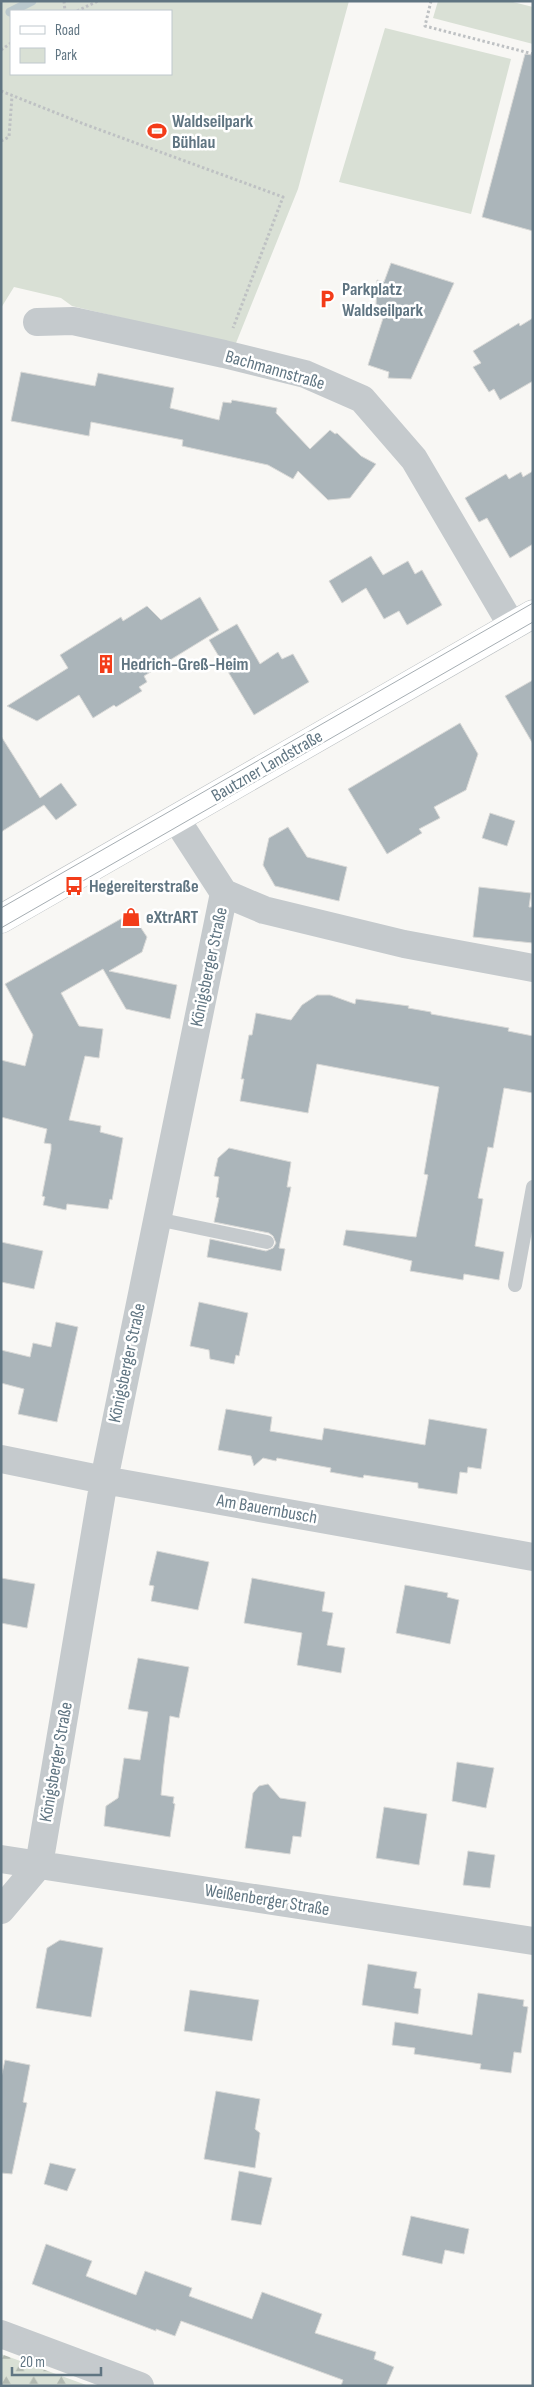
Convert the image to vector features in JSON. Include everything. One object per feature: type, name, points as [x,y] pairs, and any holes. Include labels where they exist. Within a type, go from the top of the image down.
[{"type":"main road","name":"Bautzner Landstraße","points":[[4,912],[176,819],[522,620]]},
{"type":"street","name":"Bachmannstraße","points":[[37,322],[73,321],[224,354],[305,374],[362,399],[414,459],[522,620]]},
{"type":"street","name":"Königsberger Straße","points":[[39,1865],[104,1480],[224,893],[176,819]]},
{"type":"street","points":[[224,893],[264,910],[404,944],[533,968]]},
{"type":"street","name":"Am Bauernbusch","points":[[1,1459],[104,1480],[533,1557]]},
{"type":"street","name":"Weißenberger Straße","points":[[1,1859],[533,1941]]},
{"type":"street","points":[[1,1910],[39,1865]]},
{"type":"street","points":[[1,2334],[140,2386]]},
{"type":"lane","points":[[515,1285],[533,1187]]},
{"type":"lane","points":[[157,1219],[267,1242]]},
{"type":"path","points":[[79,10],[98,1]]},
{"type":"path","points":[[431,1],[425,26],[533,54]]},
{"type":"path","points":[[1,91],[283,197],[224,354]]},
{"type":"path","points":[[2,141],[9,137],[12,96]]},
{"type":"green space","name":"Waldseilpark Bühlau","points":[[1,1],[349,1],[298,189],[234,348],[228,343],[72,306],[61,298],[14,287],[1,308]]},
{"type":"green space","points":[[438,1],[509,1],[533,7],[533,44],[433,18]]},
{"type":"green space","points":[[385,28],[511,59],[471,214],[339,182]]},
{"type":"green space","points":[[1,2354],[89,2386],[1,2386]]},
{"type":"building","points":[[525,54],[533,55],[533,231],[482,217]]},
{"type":"building","points":[[391,263],[454,283],[411,379],[388,378],[389,372],[368,365],[386,309],[376,305],[377,280],[384,282]]},
{"type":"building","points":[[533,318],[533,381],[500,400],[494,389],[489,392],[473,367],[481,363],[473,351],[519,323],[520,326]]},
{"type":"building","points":[[21,372],[95,386],[98,373],[174,388],[170,408],[219,420],[223,402],[231,403],[232,400],[277,408],[276,413],[310,449],[330,430],[335,434],[337,433],[361,456],[376,464],[350,498],[328,500],[298,471],[293,479],[268,465],[182,446],[183,440],[91,422],[89,436],[11,421]]},
{"type":"building","points":[[533,471],[533,544],[510,558],[487,518],[479,522],[465,498],[506,474],[509,479],[521,472],[523,477]]},
{"type":"building","points":[[371,556],[383,575],[408,561],[415,574],[422,570],[442,605],[407,625],[399,611],[384,619],[366,588],[342,603],[329,581]]},
{"type":"building","points":[[200,597],[219,630],[144,676],[147,682],[139,687],[142,691],[116,707],[114,705],[93,718],[79,695],[37,721],[7,706],[68,668],[60,655],[121,617],[123,621],[147,606],[161,620]]},
{"type":"building","points":[[237,624],[260,664],[278,652],[282,659],[293,654],[309,682],[254,715],[209,640]]},
{"type":"building","points":[[533,680],[533,744],[505,696]]},
{"type":"building","points":[[460,723],[478,754],[466,790],[434,807],[440,818],[419,829],[422,833],[387,854],[348,789]]},
{"type":"building","points":[[1,736],[40,798],[61,783],[77,805],[56,820],[44,805],[1,832]]},
{"type":"building","points":[[490,813],[515,821],[507,846],[482,838]]},
{"type":"building","points":[[288,827],[307,857],[347,867],[339,901],[275,886],[263,865],[269,838]]},
{"type":"building","points":[[479,887],[531,893],[529,907],[533,907],[533,943],[473,937]]},
{"type":"building","points":[[126,916],[135,919],[147,937],[142,952],[109,971],[177,985],[170,1019],[126,1009],[103,969],[61,993],[79,1026],[103,1029],[99,1058],[85,1056],[69,1120],[101,1126],[100,1132],[123,1138],[112,1200],[110,1199],[108,1209],[67,1204],[66,1210],[43,1205],[45,1197],[42,1196],[51,1150],[51,1144],[44,1143],[47,1129],[1,1117],[1,1060],[25,1066],[33,1035],[5,984]]},
{"type":"building","points":[[317,995],[330,995],[355,1004],[356,999],[409,1006],[408,1008],[431,1012],[431,1014],[509,1028],[508,1031],[533,1036],[533,1093],[504,1088],[493,1148],[488,1147],[478,1198],[483,1199],[475,1246],[504,1252],[499,1280],[464,1274],[463,1280],[410,1271],[412,1261],[343,1245],[346,1230],[416,1237],[428,1175],[424,1174],[439,1087],[317,1064],[308,1113],[240,1101],[244,1079],[241,1079],[249,1035],[252,1035],[256,1013],[291,1020],[302,1005]]},
{"type":"building","points":[[229,1148],[291,1162],[287,1187],[291,1187],[279,1248],[285,1249],[281,1271],[207,1257],[210,1239],[266,1251],[273,1248],[276,1243],[273,1236],[269,1233],[214,1222],[219,1198],[216,1197],[219,1177],[214,1176],[218,1158]]},
{"type":"building","points":[[1,1242],[43,1251],[34,1289],[1,1282]]},
{"type":"building","points":[[199,1302],[248,1313],[239,1356],[236,1355],[234,1364],[210,1359],[209,1350],[190,1346]]},
{"type":"building","points":[[56,1322],[78,1327],[57,1422],[18,1414],[24,1389],[1,1383],[1,1350],[30,1357],[33,1343],[51,1347]]},
{"type":"building","points":[[226,1409],[272,1417],[270,1431],[322,1440],[324,1428],[425,1445],[429,1419],[487,1429],[481,1469],[468,1467],[467,1473],[460,1472],[457,1494],[418,1488],[418,1483],[364,1475],[363,1478],[330,1472],[331,1468],[277,1458],[276,1461],[263,1458],[254,1466],[251,1456],[218,1450]]},
{"type":"building","points":[[157,1551],[209,1562],[198,1610],[151,1601],[154,1586],[149,1585]]},
{"type":"building","points":[[1,1578],[35,1584],[27,1628],[1,1623]]},
{"type":"building","points":[[252,1578],[325,1592],[322,1611],[333,1613],[327,1645],[345,1648],[341,1673],[297,1665],[302,1633],[244,1623]]},
{"type":"building","points":[[405,1585],[448,1593],[447,1597],[459,1600],[450,1644],[396,1633]]},
{"type":"building","points":[[138,1658],[189,1667],[179,1718],[170,1716],[164,1764],[161,1795],[174,1797],[173,1803],[175,1804],[170,1837],[104,1826],[106,1806],[118,1798],[124,1758],[140,1760],[148,1712],[128,1709]]},
{"type":"building","points":[[457,1762],[494,1768],[486,1808],[452,1801]]},
{"type":"building","points":[[268,1784],[280,1798],[306,1802],[301,1837],[293,1836],[290,1854],[245,1848],[253,1793],[259,1786]]},
{"type":"building","points":[[384,1807],[427,1814],[419,1865],[376,1858]]},
{"type":"building","points":[[468,1851],[495,1855],[490,1888],[463,1885]]},
{"type":"building","points":[[60,1940],[103,1948],[91,2017],[36,2008],[47,1948]]},
{"type":"building","points":[[368,1964],[417,1972],[414,1988],[421,1989],[418,2014],[362,2005]]},
{"type":"building","points":[[190,1990],[259,2000],[252,2041],[184,2031]]},
{"type":"building","points":[[478,1993],[524,2000],[523,2006],[528,2007],[521,2053],[514,2052],[511,2073],[480,2069],[481,2064],[414,2054],[415,2048],[392,2045],[395,2022],[472,2035]]},
{"type":"building","points":[[5,2060],[30,2065],[23,2102],[27,2103],[12,2174],[1,2173],[1,2078]]},
{"type":"building","points":[[216,2091],[260,2099],[255,2129],[260,2133],[255,2168],[204,2159]]},
{"type":"building","points":[[50,2163],[76,2169],[67,2191],[44,2184]]},
{"type":"building","points":[[239,2171],[272,2178],[261,2225],[231,2220]]},
{"type":"building","points":[[411,2216],[469,2229],[464,2254],[445,2250],[442,2264],[402,2255]]},
{"type":"building","points":[[46,2244],[92,2261],[86,2276],[136,2295],[145,2271],[192,2288],[189,2296],[252,2319],[262,2292],[322,2314],[315,2333],[376,2352],[374,2359],[394,2367],[386,2386],[341,2386],[343,2380],[181,2321],[175,2336],[156,2329],[156,2331],[32,2284]]},
{"type":"waterway","points":[[14,10],[32,1]]},
{"type":"tram line","points":[[1,908],[533,603]]},
{"type":"tram line","points":[[1,928],[533,622]]},
{"type":"place","name":"Waldseilpark Bühlau","points":[[157,131]]},
{"type":"place","name":"Parkplatz Waldseilpark","points":[[327,299]]},
{"type":"place","name":"Hedrich-Greß-Heim","points":[[106,664]]},
{"type":"place","name":"Hegereiterstraße","points":[[74,886]]},
{"type":"place","name":"eXtrART","points":[[131,917]]}]
